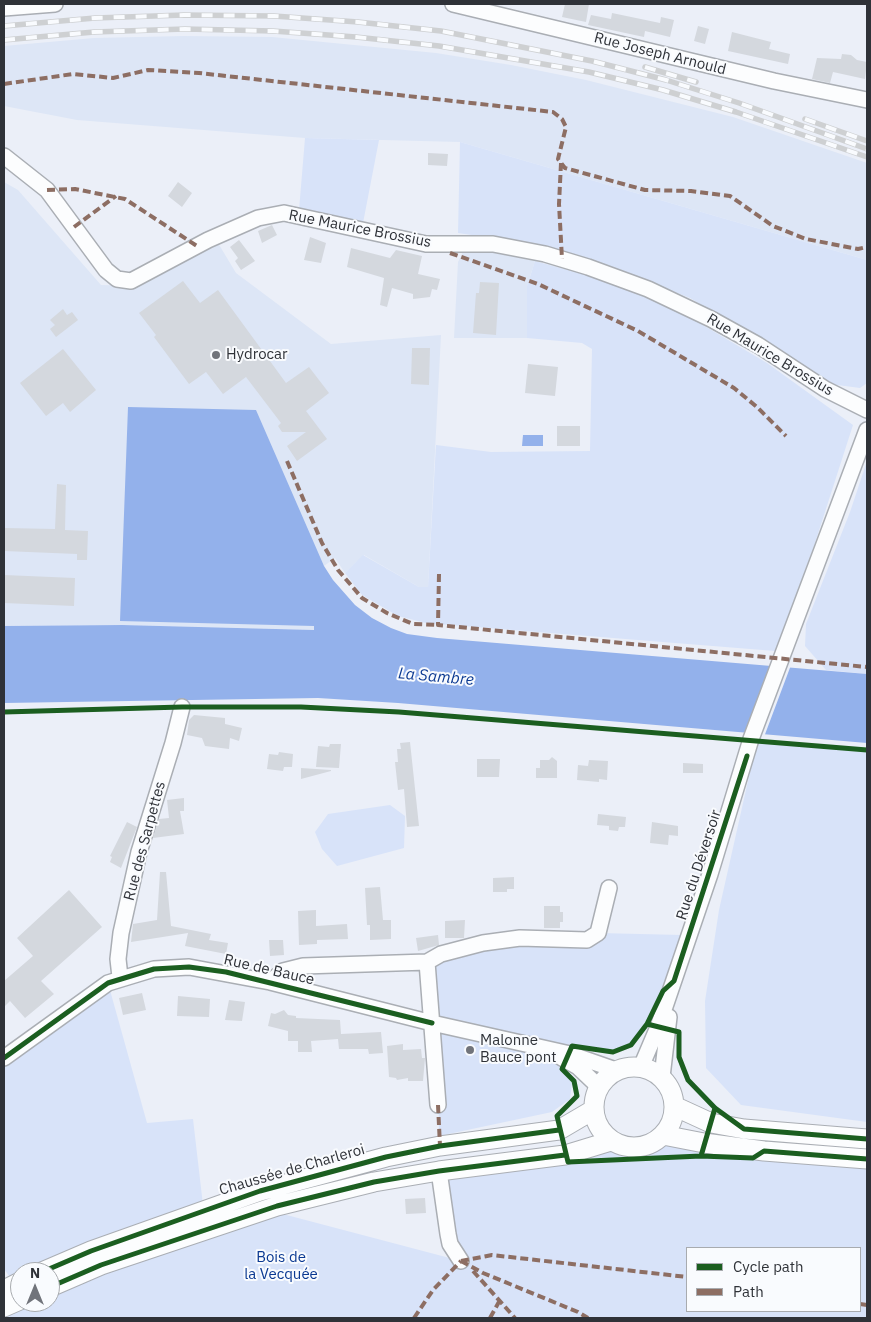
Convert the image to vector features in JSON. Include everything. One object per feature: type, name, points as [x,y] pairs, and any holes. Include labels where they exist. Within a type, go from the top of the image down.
[{"type":"main road","points":[[641,1066],[662,1077],[673,1096],[674,1106],[671,1122],[663,1135],[653,1142],[638,1147],[626,1147],[611,1141],[598,1127],[593,1110],[594,1097],[598,1086],[616,1070],[624,1067],[641,1066]]},
{"type":"main road","points":[[674,1106],[711,1123],[744,1130],[867,1139]]},
{"type":"main road","name":"Chaussée de Charleroi","points":[[60,1264],[91,1251],[260,1190],[386,1157],[440,1146],[559,1130],[593,1110]]},
{"type":"main road","points":[[663,1135],[764,1151],[867,1159]]},
{"type":"main road","name":"Chaussée de Charleroi","points":[[60,1282],[101,1264],[277,1206],[374,1182],[439,1171],[565,1155],[611,1141]]},
{"type":"main road","points":[[439,1171],[440,1146]]},
{"type":"street","points":[[4,8],[55,4]]},
{"type":"street","name":"Rue Joseph Arnould","points":[[453,4],[774,81],[867,100]]},
{"type":"street","name":"Rue Maurice Brossius","points":[[4,156],[47,190],[106,270],[117,278],[131,281],[208,240],[258,218],[284,213],[426,244],[493,244],[544,254],[588,267],[648,289],[758,345],[824,390],[867,410]]},
{"type":"street","name":"Rue du Déversoir","points":[[641,1066],[658,1028],[674,982],[747,756],[867,430]]},
{"type":"street","name":"Rue des Sarpettes","points":[[120,977],[118,959],[121,934],[139,852],[174,743],[182,707]]},
{"type":"street","points":[[270,982],[282,971],[303,966],[427,962],[441,954],[483,943],[520,938],[587,940],[598,933],[609,888]]},
{"type":"street","points":[[427,962],[438,1104]]},
{"type":"street","name":"Rue de Bauce","points":[[4,1058],[108,982],[120,977],[154,969],[189,967],[270,982],[432,1023],[570,1054],[616,1070]]},
{"type":"street","name":"Rue du Déversoir","points":[[662,1077],[674,982]]},
{"type":"street","name":"Rue de Bauce","points":[[542,1048],[578,1067],[598,1086]]},
{"type":"street","points":[[439,1171],[450,1244],[461,1261]]},
{"type":"shaded area","points":[[272,37],[436,53],[586,80],[733,117],[867,163],[867,260],[460,142],[305,138],[77,120],[4,106],[4,46],[94,38]]},
{"type":"shaded area","points":[[4,182],[18,190],[101,285],[137,286],[218,243],[236,273],[331,344],[441,335],[428,587],[419,587],[364,555],[345,573],[335,558],[324,566],[313,545],[315,630],[122,625],[4,626]]},
{"type":"shaded area","points":[[474,249],[535,261],[527,286],[527,338],[454,338],[458,262],[463,252]]},
{"type":"green space","points":[[305,138],[379,140],[363,223],[299,210]]},
{"type":"green space","points":[[460,142],[867,260],[867,383],[860,388],[830,384],[690,298],[593,260],[547,246],[458,233]]},
{"type":"green space","points":[[535,261],[618,284],[691,318],[767,363],[853,425],[814,546],[775,651],[426,623],[398,616],[362,595],[345,573],[363,555],[419,587],[428,587],[436,445],[491,452],[590,451],[592,349],[582,343],[527,338],[527,286]]},
{"type":"green space","points":[[867,461],[867,674],[826,670],[805,646],[806,624],[850,512]]},
{"type":"green space","points":[[757,741],[867,749],[867,1122],[741,1105],[706,1068],[705,1001],[719,910]]},
{"type":"green space","points":[[390,805],[405,816],[404,848],[337,866],[322,849],[315,832],[328,814]]},
{"type":"green space","points":[[598,933],[682,935],[663,991],[647,1024],[631,1045],[613,1052],[572,1046],[570,1054],[432,1023],[427,962],[441,954]]},
{"type":"green space","points":[[108,983],[147,1123],[193,1119],[203,1205],[60,1265],[60,1262],[10,1262],[10,1277],[4,1269],[4,1058]]},
{"type":"green space","points":[[438,1033],[517,1048],[556,1063],[572,1083],[570,1099],[552,1112],[439,1136]]},
{"type":"green space","name":"Bois de la Vecquée","points":[[663,1135],[867,1159],[867,1318],[4,1318],[16,1312],[60,1312],[60,1291],[103,1272],[279,1213],[461,1261],[439,1171],[569,1164],[611,1141],[626,1147],[638,1147],[653,1142]]},
{"type":"water","name":"La Sambre","points":[[128,407],[256,410],[324,566],[333,580],[355,605],[372,618],[391,628],[407,634],[437,638],[867,674],[867,743],[398,703],[318,698],[4,703],[4,626],[122,625],[314,630],[314,626],[120,621]]},
{"type":"water","points":[[523,435],[543,435],[543,446],[522,446]]},
{"type":"pier","points":[[773,663],[791,665],[764,737],[746,736]]},
{"type":"building","points":[[565,4],[589,4],[586,22],[562,17]]},
{"type":"building","points":[[612,13],[660,23],[661,17],[674,20],[670,37],[645,31],[644,37],[588,25],[591,15],[611,19]]},
{"type":"building","points":[[698,26],[709,29],[705,44],[694,41]]},
{"type":"building","points":[[732,32],[771,42],[769,49],[790,54],[788,64],[728,51]]},
{"type":"building","points":[[842,54],[851,55],[857,60],[867,62],[865,79],[833,72],[830,83],[812,79],[817,58],[841,59]]},
{"type":"building","points":[[428,153],[448,154],[447,166],[428,165]]},
{"type":"building","points":[[178,182],[192,193],[182,207],[168,196]]},
{"type":"building","points":[[272,225],[277,235],[262,243],[258,231]]},
{"type":"building","points":[[310,237],[326,243],[321,263],[304,260]]},
{"type":"building","points":[[239,240],[255,261],[241,270],[235,261],[238,258],[230,247]]},
{"type":"building","points":[[351,248],[390,258],[396,250],[422,256],[418,274],[440,279],[437,290],[432,289],[430,297],[413,299],[413,294],[392,288],[387,307],[380,305],[384,278],[347,267]]},
{"type":"building","name":"Hydrocar","points":[[183,281],[200,303],[218,290],[286,383],[309,367],[329,393],[306,411],[327,439],[297,461],[287,446],[306,432],[282,432],[278,426],[281,423],[246,377],[223,394],[206,372],[189,384],[154,337],[156,335],[139,313]]},
{"type":"building","points":[[480,282],[499,283],[496,335],[473,333],[476,293],[479,293]]},
{"type":"building","points":[[63,309],[67,315],[72,312],[78,320],[56,337],[50,329],[55,325],[50,320]]},
{"type":"building","points":[[412,348],[430,348],[429,385],[411,384]]},
{"type":"building","points":[[63,349],[96,390],[70,412],[63,403],[46,416],[20,383]]},
{"type":"building","points":[[528,364],[558,367],[555,396],[525,393]]},
{"type":"building","points":[[557,426],[580,426],[580,446],[557,446]]},
{"type":"building","points":[[57,484],[66,485],[65,530],[88,531],[87,560],[77,560],[77,554],[4,551],[5,528],[55,529]]},
{"type":"building","points":[[4,575],[75,578],[74,606],[4,603]]},
{"type":"building","points":[[194,715],[225,718],[225,724],[242,728],[239,741],[230,738],[229,749],[205,746],[202,738],[187,735],[189,720]]},
{"type":"building","points":[[410,742],[419,826],[407,827],[404,789],[398,790],[395,762],[398,762],[397,749],[401,749],[400,743]]},
{"type":"building","points":[[330,744],[341,744],[339,768],[316,767],[318,746],[329,747]]},
{"type":"building","points":[[279,752],[293,754],[292,767],[284,767],[283,771],[267,769],[269,754],[278,755]]},
{"type":"building","points":[[552,757],[557,761],[557,778],[536,778],[536,768],[540,768],[540,760],[549,760]]},
{"type":"building","points":[[477,759],[500,759],[499,777],[477,777]]},
{"type":"building","points":[[589,760],[608,761],[607,780],[599,779],[599,782],[577,780],[578,765],[588,766]]},
{"type":"building","points":[[683,763],[703,764],[703,773],[683,773]]},
{"type":"building","points":[[301,768],[331,770],[331,771],[301,779]]},
{"type":"building","points":[[184,798],[184,811],[180,811],[184,834],[153,838],[159,819],[169,818],[167,800]]},
{"type":"building","points":[[598,814],[626,817],[625,827],[619,827],[618,831],[609,830],[609,826],[597,825]]},
{"type":"building","points":[[127,822],[137,827],[121,868],[110,862],[112,857],[110,856]]},
{"type":"building","points":[[652,822],[678,826],[678,836],[669,835],[668,845],[650,843]]},
{"type":"building","points":[[160,872],[166,872],[171,926],[211,934],[209,940],[228,943],[226,954],[185,946],[188,933],[131,942],[133,924],[157,920]]},
{"type":"building","points":[[514,877],[514,889],[507,889],[507,892],[493,892],[493,878]]},
{"type":"building","points":[[380,887],[383,920],[391,920],[391,939],[370,940],[370,925],[367,925],[365,888]]},
{"type":"building","points":[[69,890],[102,927],[41,981],[54,994],[25,1018],[10,1001],[4,1007],[4,981],[33,956],[17,938]]},
{"type":"building","points":[[544,906],[560,906],[560,912],[563,912],[563,922],[560,922],[560,928],[544,928]]},
{"type":"building","points":[[316,910],[316,926],[347,924],[348,939],[317,940],[317,944],[299,945],[298,911]]},
{"type":"building","points":[[465,920],[464,938],[445,938],[445,921]]},
{"type":"building","points":[[438,935],[439,945],[418,951],[416,938]]},
{"type":"building","points":[[269,940],[283,940],[284,955],[270,956]]},
{"type":"building","points":[[142,993],[146,1010],[123,1015],[119,998]]},
{"type":"building","points":[[178,996],[210,999],[209,1017],[177,1016]]},
{"type":"building","points":[[229,1000],[245,1002],[242,1021],[225,1020]]},
{"type":"building","points":[[284,1010],[288,1015],[296,1016],[296,1018],[340,1020],[341,1034],[381,1032],[383,1053],[369,1054],[368,1049],[339,1049],[338,1039],[311,1041],[312,1052],[298,1052],[298,1041],[288,1041],[288,1031],[268,1026],[271,1013],[275,1014]]},
{"type":"building","points":[[403,1044],[403,1050],[421,1049],[422,1058],[425,1058],[423,1081],[408,1081],[408,1078],[397,1080],[396,1078],[389,1077],[387,1046]]},
{"type":"building","points":[[425,1198],[426,1213],[406,1214],[405,1199]]},
{"type":"railway","points":[[4,26],[95,18],[184,15],[274,16],[358,22],[441,31],[592,61],[666,80],[739,103],[867,149]]},
{"type":"railway","points":[[4,40],[94,32],[185,29],[273,31],[439,46],[589,72],[663,90],[736,112],[867,157]]},
{"type":"railway","points":[[645,67],[696,82]]},
{"type":"railway","points":[[805,119],[867,141]]},
{"type":"marked path","points":[[4,84],[73,74],[113,78],[148,70],[199,73],[553,112],[562,119],[566,127],[558,159],[565,168],[645,190],[691,191],[730,196],[773,226],[806,239],[858,249],[867,247]]},
{"type":"marked path","points":[[561,163],[559,204],[562,259]]},
{"type":"marked path","points":[[47,190],[75,189],[125,199],[197,246]]},
{"type":"marked path","points":[[74,227],[116,196]]},
{"type":"marked path","points":[[450,253],[538,284],[638,331],[734,388],[757,407],[786,436]]},
{"type":"marked path","points":[[287,461],[322,543],[338,570],[362,598],[387,613],[413,624],[438,625]]},
{"type":"marked path","points":[[439,574],[438,625],[867,667]]},
{"type":"marked path","points":[[438,1105],[440,1146]]},
{"type":"marked path","points":[[461,1261],[492,1255],[686,1277]]},
{"type":"marked path","points":[[461,1261],[483,1273],[578,1312],[588,1318]]},
{"type":"marked path","points":[[414,1318],[433,1290],[461,1261]]},
{"type":"marked path","points":[[473,1271],[515,1318]]},
{"type":"marked path","points":[[490,1318],[500,1300]]},
{"type":"marked path","points":[[861,1304],[867,1305]]},
{"type":"cycle path","points":[[4,712],[182,707],[301,707],[399,712],[867,750]]},
{"type":"cycle path","points":[[715,1108],[701,1156],[568,1162],[557,1116],[577,1096],[574,1081],[562,1069],[572,1046],[613,1052],[631,1045],[647,1024],[663,991],[674,981],[747,756]]},
{"type":"cycle path","points":[[4,1058],[108,983],[154,969],[189,967],[226,972],[432,1023]]},
{"type":"cycle path","points":[[647,1024],[679,1032],[679,1057],[688,1080],[715,1108],[744,1129],[867,1139]]},
{"type":"cycle path","points":[[60,1264],[91,1251],[260,1191],[386,1157],[440,1146],[559,1130]]},
{"type":"cycle path","points":[[701,1156],[753,1158],[764,1151],[867,1159]]},
{"type":"cycle path","points":[[60,1283],[101,1265],[277,1206],[374,1182],[439,1171],[565,1155]]},
{"type":"place","name":"Hydrocar","points":[[216,355]]},
{"type":"place","name":"Malonne Bauce pont","points":[[470,1050]]}]
